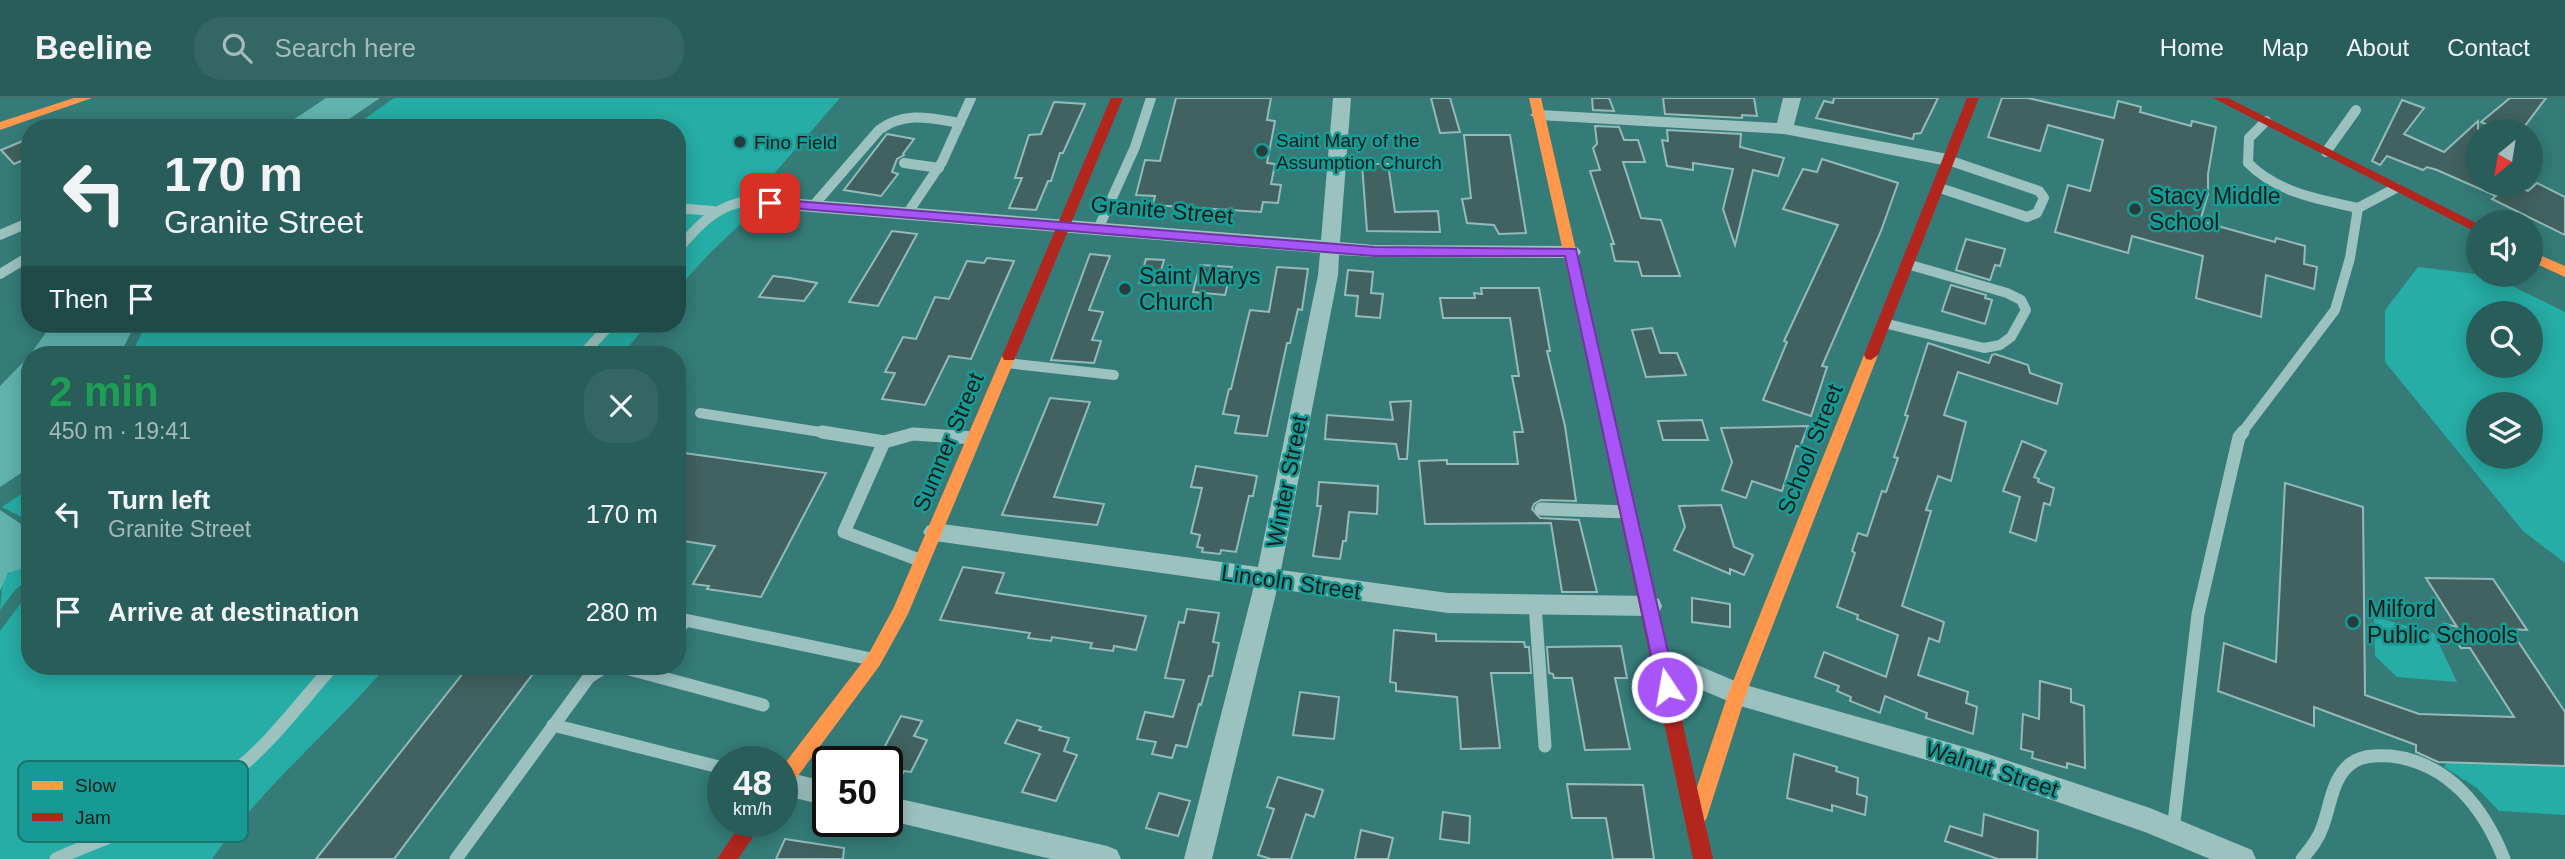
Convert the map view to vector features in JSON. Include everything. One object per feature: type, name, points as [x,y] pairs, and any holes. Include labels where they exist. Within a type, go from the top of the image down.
[{"type":"main road","points":[[22,119],[86,98]]},
{"type":"main road","name":"Sumner Street","points":[[798,761],[874,660],[902,609],[1117,98]]},
{"type":"main road","name":"School Street","points":[[1696,819],[1737,694],[1973,98]]},
{"type":"main road","points":[[2219,98],[2466,223]]},
{"type":"main road","points":[[1537,107],[1650,606],[1703,859]]},
{"type":"main road","points":[[0,126],[21,119]]},
{"type":"main road","points":[[2543,260],[2563,268]]},
{"type":"main road","points":[[727,859],[743,837]]},
{"type":"street","name":"Winter Street","points":[[1198,859],[1267,579],[1328,275],[1342,98]]},
{"type":"street","points":[[1784,130],[1792,98]]},
{"type":"street","points":[[1537,107],[1784,130],[1948,160]]},
{"type":"street","name":"Granite Street","points":[[750,201],[1330,248],[1412,253],[1571,252]]},
{"type":"street","name":"Lincoln Street","points":[[934,532],[1448,603],[1650,606]]},
{"type":"street","name":"Walnut Street","points":[[1662,661],[1737,694],[1982,764],[2173,831],[2242,859]]},
{"type":"street","points":[[903,812],[1107,859]]},
{"type":"lane","points":[[907,214],[939,168],[971,98]]},
{"type":"lane","points":[[1098,229],[1135,147],[1151,98]]},
{"type":"lane","points":[[2326,152],[2356,110]]},
{"type":"lane","points":[[813,206],[879,130],[890,121],[908,116],[960,123]]},
{"type":"lane","points":[[2266,121],[2249,138],[2248,163],[2257,175],[2281,186],[2358,208],[2396,188]]},
{"type":"lane","points":[[1937,187],[2027,216],[2037,213],[2044,198],[2039,191],[1948,160]]},
{"type":"lane","points":[[904,163],[939,168]]},
{"type":"lane","points":[[686,240],[713,211],[731,203],[750,201]]},
{"type":"lane","points":[[2173,831],[2198,614],[2239,437],[2335,310],[2350,258],[2358,208]]},
{"type":"lane","points":[[686,209],[713,211]]},
{"type":"lane","points":[[0,235],[21,226]]},
{"type":"lane","points":[[0,274],[21,261]]},
{"type":"lane","points":[[1884,323],[1984,348],[2000,347],[2012,340],[2022,323],[2026,310],[2021,300],[2007,293],[1907,264]]},
{"type":"lane","points":[[590,346],[603,333]]},
{"type":"lane","points":[[1005,363],[1114,375]]},
{"type":"lane","points":[[700,414],[884,442],[913,434],[974,438]]},
{"type":"lane","points":[[884,442],[844,532],[922,561]]},
{"type":"lane","points":[[1541,509],[1629,512]]},
{"type":"lane","points":[[1535,604],[1545,746]]},
{"type":"lane","points":[[686,620],[874,660]]},
{"type":"lane","points":[[246,761],[325,675]]},
{"type":"lane","points":[[456,859],[592,675]]},
{"type":"lane","points":[[667,675],[763,705]]},
{"type":"lane","points":[[553,725],[707,764]]},
{"type":"lane","points":[[2302,859],[2320,836],[2333,791],[2348,765],[2373,754],[2409,759],[2456,782],[2478,806],[2496,834],[2504,859]]},
{"type":"lane","points":[[56,859],[96,842]]},
{"type":"shaded area","points":[[326,98],[380,98],[349,119],[294,119]]},
{"type":"shaded area","name":"Fino Field","points":[[394,98],[840,98],[758,192],[773,193],[686,279],[686,119],[365,119]]},
{"type":"shaded area","points":[[2418,267],[2466,273],[2466,287],[2514,287],[2543,301],[2466,301],[2466,378],[2543,378],[2543,301],[2565,312],[2565,563],[2523,531],[2472,469],[2543,469],[2543,392],[2466,392],[2466,461],[2385,362],[2385,310]]},
{"type":"shaded area","points":[[46,333],[131,333],[124,346],[36,346]]},
{"type":"shaded area","points":[[142,333],[640,333],[629,346],[135,346]]},
{"type":"shaded area","points":[[21,364],[21,473],[0,487],[0,386]]},
{"type":"shaded area","points":[[21,494],[21,516],[2,507]]},
{"type":"shaded area","points":[[0,510],[21,524],[21,569],[8,573],[0,591]]},
{"type":"shaded area","points":[[21,568],[21,585],[0,610],[3,578],[13,570]]},
{"type":"shaded area","points":[[21,603],[21,675],[379,675],[248,813],[248,761],[18,761],[18,842],[224,842],[212,859],[0,859],[0,631]]},
{"type":"shaded area","points":[[2374,617],[2434,633],[2457,682],[2397,677],[2375,656]]},
{"type":"shaded area","points":[[2447,762],[2565,766],[2565,815],[2499,811],[2477,788],[2444,767]]},
{"type":"building","name":"Saint Mary of the Assumption Church","points":[[1176,98],[1271,98],[1267,120],[1275,121],[1267,163],[1275,164],[1271,184],[1281,185],[1278,203],[1263,202],[1261,212],[1153,205],[1155,196],[1136,195],[1145,160],[1160,161]]},
{"type":"building","points":[[1431,98],[1450,98],[1460,132],[1440,133]]},
{"type":"building","points":[[1592,98],[1609,98],[1614,111],[1593,110]]},
{"type":"building","points":[[1663,98],[1754,98],[1757,116],[1742,115],[1742,118],[1665,114]]},
{"type":"building","points":[[1834,98],[1938,98],[1921,133],[1914,134],[1913,139],[1816,118],[1824,101],[1833,103]]},
{"type":"building","name":"Stacy Middle School","points":[[2002,98],[2028,98],[2114,118],[2118,101],[2141,107],[2140,112],[2191,126],[2192,121],[2216,127],[2208,174],[2208,194],[2200,221],[2275,242],[2276,238],[2305,246],[2304,264],[2317,267],[2314,289],[2266,275],[2261,317],[2196,298],[2203,256],[2132,236],[2128,253],[2055,232],[2068,185],[2090,191],[2103,140],[2048,125],[2040,151],[1988,137]]},
{"type":"building","points":[[2510,98],[2546,98],[2530,119],[2485,119]]},
{"type":"building","points":[[2402,100],[2424,108],[2404,134],[2444,152],[2466,132],[2466,183],[2437,170],[2427,167],[2423,170],[2387,156],[2380,165],[2372,161]]},
{"type":"building","points":[[1054,102],[1085,104],[1063,153],[1060,153],[1051,181],[1048,181],[1036,210],[1009,208],[1022,178],[1015,178],[1029,135],[1041,134]]},
{"type":"building","points":[[1595,126],[1619,127],[1624,140],[1638,140],[1645,162],[1623,162],[1641,218],[1661,220],[1680,276],[1642,276],[1638,262],[1615,261],[1611,244],[1614,244],[1590,171],[1600,170],[1593,148],[1597,144]]},
{"type":"building","points":[[1667,130],[1741,134],[1740,147],[1784,158],[1778,176],[1753,170],[1735,245],[1723,209],[1733,169],[1693,163],[1693,170],[1667,166],[1662,140],[1668,141]]},
{"type":"building","points":[[887,134],[914,139],[904,155],[897,159],[892,172],[898,174],[881,196],[844,190]]},
{"type":"building","points":[[1464,135],[1510,135],[1526,233],[1499,234],[1494,225],[1467,223],[1462,199],[1471,198]]},
{"type":"building","points":[[21,142],[21,161],[14,164],[1,150]]},
{"type":"building","points":[[1822,159],[1898,183],[1881,231],[1822,366],[1827,367],[1811,416],[1763,400],[1787,342],[1784,341],[1838,225],[1783,209],[1803,169],[1817,172]]},
{"type":"building","points":[[1362,164],[1388,164],[1395,212],[1438,211],[1440,232],[1367,231]]},
{"type":"building","points":[[2543,186],[2565,197],[2565,235],[2543,224],[2543,210],[2514,210],[2492,199],[2496,196],[2543,196]]},
{"type":"building","points":[[892,231],[917,234],[878,306],[849,302]]},
{"type":"building","points":[[1966,239],[2005,249],[2000,266],[1995,265],[1990,280],[1956,270]]},
{"type":"building","points":[[1090,254],[1110,256],[1089,310],[1103,312],[1092,340],[1101,341],[1094,363],[1051,360]]},
{"type":"building","points":[[987,258],[1014,261],[971,359],[949,356],[925,405],[882,399],[895,373],[885,372],[903,337],[916,339],[935,297],[949,299],[967,261],[984,263]]},
{"type":"building","points":[[1146,259],[1164,260],[1157,285],[1139,283]]},
{"type":"building","points":[[1200,265],[1232,267],[1225,295],[1193,292]]},
{"type":"building","points":[[1277,267],[1308,269],[1302,310],[1298,309],[1290,343],[1287,343],[1267,436],[1235,433],[1239,416],[1223,414],[1229,389],[1250,310],[1269,312]]},
{"type":"building","points":[[1348,270],[1373,272],[1371,293],[1383,294],[1380,318],[1356,316],[1358,296],[1345,295]]},
{"type":"building","points":[[773,276],[817,283],[804,301],[759,297]]},
{"type":"building","points":[[1951,285],[1986,295],[1985,298],[1992,300],[1985,324],[1942,311]]},
{"type":"building","points":[[1481,288],[1539,288],[1550,351],[1547,351],[1565,426],[1576,501],[1541,500],[1534,504],[1532,509],[1540,518],[1579,520],[1597,592],[1562,592],[1551,523],[1425,524],[1419,461],[1447,460],[1447,464],[1518,464],[1514,432],[1523,432],[1512,376],[1519,376],[1510,318],[1443,318],[1440,298],[1475,298],[1474,293],[1482,294]]},
{"type":"building","points":[[1652,328],[1660,353],[1677,353],[1686,375],[1646,377],[1632,330]]},
{"type":"building","points":[[1928,343],[1989,363],[1995,354],[2028,365],[2030,373],[2062,384],[2057,404],[1958,372],[1944,415],[1966,422],[1951,481],[1938,476],[1926,510],[1931,511],[1902,606],[1944,622],[1939,642],[1929,638],[1918,675],[1968,692],[1966,703],[1977,707],[1973,734],[1926,718],[1927,713],[1885,696],[1880,713],[1850,701],[1851,697],[1837,691],[1839,686],[1815,677],[1824,652],[1886,677],[1898,635],[1857,619],[1858,615],[1837,607],[1855,553],[1852,551],[1858,533],[1867,536],[1882,491],[1886,492],[1898,458],[1894,457]]},
{"type":"building","points":[[1050,398],[1090,402],[1054,497],[1104,504],[1097,525],[1002,515]]},
{"type":"building","points":[[1411,401],[1407,459],[1399,459],[1396,444],[1325,439],[1327,415],[1393,420],[1390,402]]},
{"type":"building","points":[[1702,420],[1708,440],[1663,440],[1658,421]]},
{"type":"building","points":[[1808,426],[1800,447],[1796,446],[1782,491],[1752,481],[1746,498],[1722,490],[1732,462],[1721,428]]},
{"type":"building","points":[[2022,441],[2046,451],[2034,477],[2039,479],[2038,482],[2054,488],[2050,505],[2044,503],[2036,541],[2010,532],[2020,497],[2003,491]]},
{"type":"building","points":[[686,453],[826,473],[761,597],[707,589],[709,586],[693,584],[715,546],[686,541]]},
{"type":"building","points":[[1196,466],[1257,476],[1253,496],[1249,496],[1236,552],[1202,552],[1203,548],[1197,547],[1200,535],[1191,533],[1202,488],[1191,487]]},
{"type":"building","points":[[1319,482],[1378,486],[1377,514],[1349,512],[1346,541],[1343,541],[1340,559],[1313,556],[1321,506],[1317,506]]},
{"type":"building","points":[[2285,483],[2363,507],[2365,695],[2419,714],[2514,717],[2470,648],[2461,648],[2445,624],[2457,627],[2426,578],[2493,579],[2527,630],[2510,629],[2565,712],[2565,766],[2438,762],[2416,752],[2416,745],[2314,707],[2314,726],[2218,691],[2224,643],[2276,662]]},
{"type":"building","points":[[1721,505],[1734,547],[1753,555],[1744,575],[1730,569],[1730,574],[1674,550],[1685,527],[1679,506]]},
{"type":"building","points":[[963,567],[1004,573],[996,593],[1146,616],[1136,650],[1114,646],[1113,651],[1090,648],[1092,643],[1052,637],[1051,641],[1028,638],[1030,633],[940,620]]},
{"type":"building","points":[[1692,598],[1730,604],[1730,627],[1692,622]]},
{"type":"building","points":[[1187,609],[1219,613],[1213,642],[1219,643],[1212,676],[1209,676],[1201,705],[1199,704],[1187,747],[1176,745],[1172,758],[1152,754],[1156,742],[1137,739],[1145,712],[1173,717],[1184,680],[1165,678],[1179,622],[1184,623]]},
{"type":"building","points":[[1394,630],[1436,634],[1436,641],[1524,642],[1525,647],[1529,647],[1531,673],[1491,673],[1500,748],[1461,749],[1457,697],[1396,691],[1396,683],[1390,682]]},
{"type":"building","points":[[1621,646],[1627,678],[1615,678],[1630,749],[1585,750],[1572,678],[1554,678],[1553,674],[1549,673],[1547,647]]},
{"type":"building","points":[[462,675],[532,675],[394,859],[316,859]]},
{"type":"building","points":[[2040,681],[2071,689],[2071,702],[2084,706],[2085,768],[2067,763],[2067,768],[2032,758],[2033,752],[2021,749],[2023,714],[2039,719]]},
{"type":"building","points":[[1300,692],[1339,697],[1334,739],[1293,735]]},
{"type":"building","points":[[901,716],[922,721],[914,736],[927,740],[911,772],[903,773],[903,746],[885,746]]},
{"type":"building","points":[[1017,720],[1041,727],[1039,730],[1069,738],[1064,751],[1077,755],[1056,801],[1022,792],[1040,754],[1005,743]]},
{"type":"building","points":[[1794,754],[1837,767],[1836,771],[1858,778],[1857,794],[1867,797],[1865,815],[1832,805],[1832,811],[1787,798]]},
{"type":"building","points":[[1278,777],[1323,790],[1314,817],[1306,814],[1291,859],[1271,859],[1258,855],[1274,809],[1267,807]]},
{"type":"building","points":[[1567,784],[1643,785],[1654,859],[1613,859],[1606,818],[1572,818]]},
{"type":"building","points":[[1159,793],[1190,801],[1178,836],[1146,828]]},
{"type":"building","points":[[1443,812],[1470,816],[1469,843],[1440,839]]},
{"type":"building","points":[[1984,814],[2038,831],[2037,859],[1998,859],[1945,841],[1950,826],[1982,836]]},
{"type":"building","points":[[1361,830],[1393,838],[1388,859],[1355,859]]},
{"type":"building","points":[[785,839],[844,848],[843,859],[776,859]]},
{"type":"traffic: slow","points":[[22,119],[86,98]]},
{"type":"traffic: slow","points":[[1535,98],[1593,355]]},
{"type":"traffic: slow","points":[[0,126],[21,119]]},
{"type":"traffic: slow","points":[[2543,261],[2565,272]]},
{"type":"traffic: slow","points":[[1697,817],[1737,694],[1871,355]]},
{"type":"traffic: slow","points":[[798,761],[874,660],[902,609],[1009,356]]},
{"type":"traffic: jam","points":[[1009,356],[1117,98]]},
{"type":"traffic: jam","points":[[1871,355],[1973,98]]},
{"type":"traffic: jam","points":[[2219,98],[2466,223]]},
{"type":"traffic: jam","points":[[1593,355],[1703,859]]},
{"type":"traffic: jam","points":[[727,859],[743,837]]},
{"type":"place","name":"Fino Field","points":[[740,142]]},
{"type":"place","name":"Saint Mary of the Assumption Church","points":[[1262,151]]},
{"type":"place","name":"Stacy Middle School","points":[[2135,209]]},
{"type":"place","name":"Saint Marys Church","points":[[1125,289]]},
{"type":"place","name":"Milford Public Schools","points":[[2353,622]]},
{"type":"route","points":[[770,203],[1374,251],[1571,252],[1667,687]]}]
